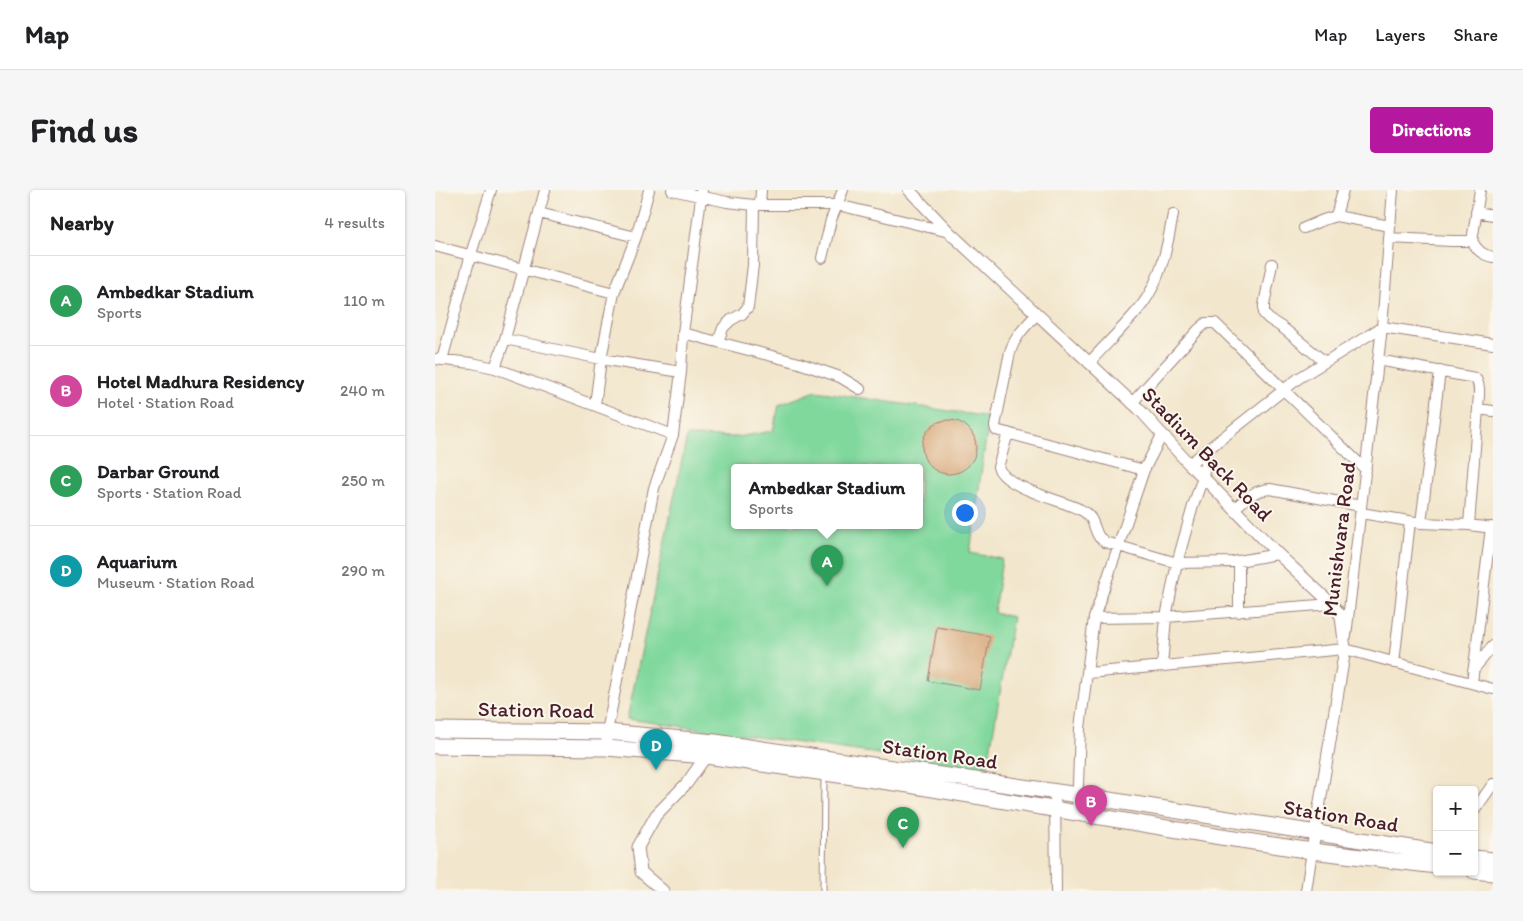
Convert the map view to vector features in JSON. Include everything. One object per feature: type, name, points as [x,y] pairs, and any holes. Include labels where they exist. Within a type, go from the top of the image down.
[{"type":"main road","name":"Station Road","points":[[435,730],[607,732],[715,742],[1078,795],[1433,851]]},
{"type":"main road","name":"Station Road","points":[[435,746],[606,748],[706,756],[1077,812],[1312,851],[1433,866]]},
{"type":"main road","points":[[1478,858],[1493,860]]},
{"type":"main road","points":[[1478,871],[1493,873]]},
{"type":"street","points":[[491,190],[439,359],[495,368],[673,434]]},
{"type":"street","points":[[495,368],[505,339],[545,190]]},
{"type":"street","points":[[595,405],[601,359],[614,293],[636,237],[649,190]]},
{"type":"street","points":[[672,190],[701,194],[727,202],[757,205],[838,205],[949,232]]},
{"type":"street","points":[[718,342],[723,328],[731,320],[742,314],[748,307],[757,205],[761,190]]},
{"type":"street","points":[[822,258],[831,220],[843,190]]},
{"type":"street","name":"Stadium Back Road","points":[[909,190],[949,232],[1132,403],[1189,464],[1332,604],[1341,616],[1345,650]]},
{"type":"street","points":[[1337,216],[1343,190]]},
{"type":"street","name":"Munishvara Road","points":[[1306,891],[1345,650],[1382,327],[1393,190]]},
{"type":"street","points":[[1481,190],[1472,240],[1475,247],[1484,255],[1493,257]]},
{"type":"street","points":[[606,748],[607,732],[654,488],[673,434],[681,372],[683,333],[701,194]]},
{"type":"street","points":[[1477,212],[1493,215]]},
{"type":"street","points":[[539,213],[636,237]]},
{"type":"street","points":[[1089,363],[1142,305],[1150,291],[1168,243],[1173,214]]},
{"type":"street","points":[[1304,228],[1337,216],[1390,226]]},
{"type":"street","points":[[1389,238],[1462,242],[1472,240]]},
{"type":"street","points":[[435,246],[614,293]]},
{"type":"street","points":[[1272,264],[1264,314],[1325,362]]},
{"type":"street","points":[[1037,314],[1020,332],[1009,352],[995,426],[996,430],[1144,470]]},
{"type":"street","points":[[1132,403],[1205,323],[1211,322],[1219,326],[1366,470]]},
{"type":"street","points":[[1189,464],[1283,390],[1382,327],[1493,344]]},
{"type":"street","points":[[683,333],[799,363],[840,377],[860,389]]},
{"type":"street","points":[[505,339],[601,359],[681,372]]},
{"type":"street","points":[[1378,360],[1475,378],[1478,381],[1478,409],[1469,525]]},
{"type":"street","points":[[1421,522],[1439,371]]},
{"type":"street","points":[[1478,409],[1493,411]]},
{"type":"street","points":[[1008,433],[998,467],[1000,472],[1005,477],[1037,495],[1084,512],[1093,521],[1099,537],[1105,542],[1177,562],[1239,561],[1279,554]]},
{"type":"street","points":[[1077,812],[1080,728],[1094,618],[1144,470],[1162,435]]},
{"type":"street","points":[[1162,666],[1166,617],[1177,562],[1203,477],[1207,450]]},
{"type":"street","points":[[1235,509],[1258,490],[1270,489],[1410,521],[1492,528],[1472,683]]},
{"type":"street","points":[[1394,663],[1410,521]]},
{"type":"street","points":[[1239,561],[1239,612]]},
{"type":"street","points":[[1306,606],[1321,593]]},
{"type":"street","points":[[1094,618],[1166,617],[1332,604]]},
{"type":"street","points":[[1461,680],[1493,646]]},
{"type":"street","points":[[1088,673],[1345,650],[1493,689]]},
{"type":"street","points":[[663,891],[641,872],[638,847],[656,815],[687,782],[715,742]]},
{"type":"street","points":[[1478,805],[1493,784]]},
{"type":"street","points":[[1055,792],[1056,891]]},
{"type":"lane","points":[[823,891],[824,773]]},
{"type":"green space","points":[[816,391],[989,417],[970,553],[1002,559],[994,613],[1013,617],[987,769],[627,719],[687,436],[737,437],[773,431],[779,405]]},
{"type":"building","points":[[944,420],[954,420],[964,424],[972,432],[976,447],[972,462],[964,470],[954,474],[944,474],[934,470],[926,462],[922,452],[922,442],[926,432],[934,424]]},
{"type":"building","points":[[937,627],[990,636],[980,690],[928,681]]},
{"type":"place","name":"Ambedkar Stadium","points":[[827,586]]},
{"type":"place","name":"Aquarium","points":[[656,770]]},
{"type":"place","name":"Hotel Madhura Residency","points":[[1091,826]]},
{"type":"place","name":"Darbar Ground","points":[[903,848]]}]
